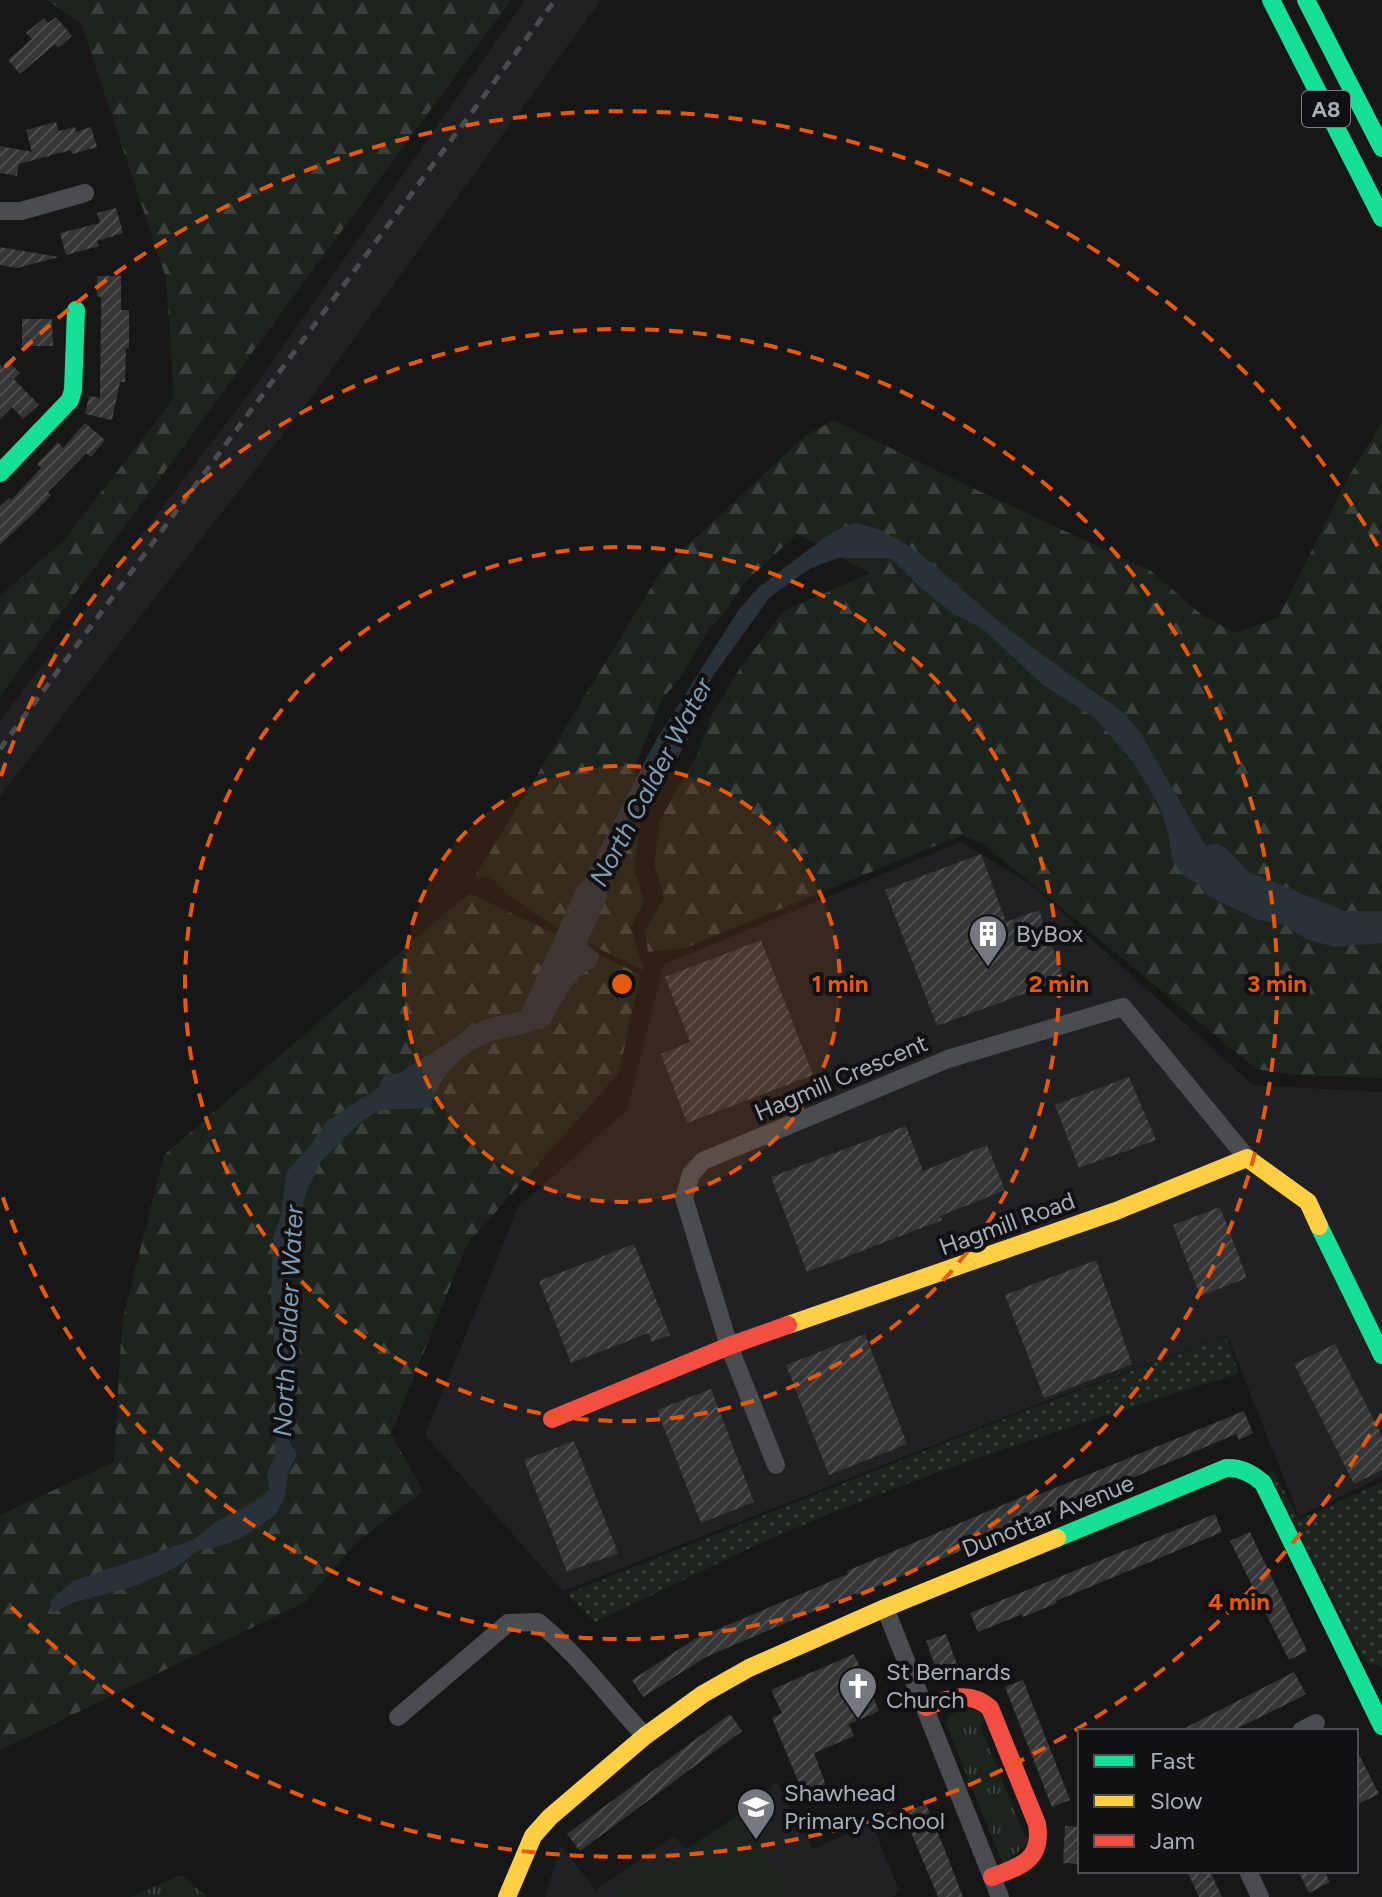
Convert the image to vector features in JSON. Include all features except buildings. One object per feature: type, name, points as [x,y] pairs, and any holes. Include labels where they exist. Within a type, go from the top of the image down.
[{"type":"main road","name":"A8","points":[[1271,0],[1382,218]]},
{"type":"main road","name":"A8","points":[[1306,0],[1382,148]]},
{"type":"main road","points":[[0,473],[70,400],[76,310]]},
{"type":"main road","points":[[1247,1158],[1308,1202],[1382,1355]]},
{"type":"main road","name":"Hagmill Road","points":[[552,1419],[729,1346],[1116,1211],[1247,1158]]},
{"type":"main road","name":"Dunottar Avenue","points":[[507,1897],[533,1836],[541,1827],[645,1736],[703,1694],[749,1668],[885,1608],[1226,1468],[1236,1467],[1255,1475],[1263,1483],[1374,1688],[1382,1726]]},
{"type":"main road","points":[[926,1707],[964,1694],[985,1702],[1037,1824],[1040,1838],[1033,1856],[1019,1867],[992,1877]]},
{"type":"street","points":[[0,211],[21,211],[85,193]]},
{"type":"street","name":"Hagmill Crescent","points":[[776,1465],[729,1346],[684,1198],[691,1174],[703,1161],[948,1059],[1123,1007],[1247,1158]]},
{"type":"street","points":[[885,1608],[1000,1897]]},
{"type":"street","points":[[398,1717],[508,1623],[538,1622],[562,1642],[645,1736]]},
{"type":"street","points":[[1249,1873],[1260,1897]]},
{"type":"shaded area","points":[[525,0],[601,0],[302,410],[0,796],[0,721],[263,375]]},
{"type":"shaded area","points":[[961,842],[1034,887],[1253,1085],[1382,1092],[1382,1477],[1299,1516],[1227,1335],[1036,1405],[563,1591],[425,1435],[518,1207],[627,1110],[664,964]]},
{"type":"shaded area","name":"Shawhead Primary School","points":[[777,1782],[813,1849],[872,1824],[899,1891],[893,1897],[545,1897],[561,1846],[596,1890],[674,1836],[690,1853]]},
{"type":"green space","points":[[47,0],[511,0],[0,696],[0,596],[65,539],[174,398],[166,278],[81,23]]},
{"type":"green space","points":[[834,420],[1151,571],[1203,616],[1236,633],[1278,618],[1349,476],[1382,422],[1382,1078],[1299,1075],[1256,1069],[985,845],[962,835],[685,948],[648,952],[645,932],[664,897],[654,864],[660,820],[697,755],[713,712],[740,668],[784,611],[870,573],[797,534],[745,582],[709,629],[682,675],[661,701],[635,767],[640,825],[634,868],[644,902],[631,927],[644,971],[541,917],[522,905],[491,876],[474,878],[663,568],[805,436]]},
{"type":"green space","points":[[469,893],[640,974],[619,1073],[467,1244],[391,1434],[423,1491],[354,1545],[305,1602],[0,1750],[0,1515],[114,1462],[122,1322],[164,1155]]},
{"type":"green space","points":[[1226,1336],[1239,1373],[1017,1445],[852,1505],[747,1550],[595,1622],[567,1594],[1035,1407]]},
{"type":"green space","points":[[1274,1471],[1299,1520],[1382,1482],[1382,1667],[1365,1662],[1269,1473]]},
{"type":"green space","points":[[962,1709],[973,1709],[988,1716],[980,1725],[1025,1837],[1035,1838],[1003,1864],[945,1722],[950,1715]]},
{"type":"green space","points":[[739,1815],[787,1890],[777,1897],[622,1897],[619,1892]]},
{"type":"green space","points":[[182,1875],[207,1897],[130,1897]]},
{"type":"water","points":[[854,523],[873,527],[910,547],[1011,630],[1124,713],[1140,732],[1204,843],[1260,903],[1291,912],[1382,921],[1382,943],[1334,947],[1306,939],[1285,925],[1259,920],[1208,896],[1202,886],[1185,877],[1173,862],[1159,805],[1133,762],[1096,719],[1042,684],[983,629],[954,614],[921,588],[891,558],[838,558],[811,568],[770,597],[713,676],[696,707],[690,735],[671,770],[619,839],[586,925],[588,945],[600,955],[595,967],[579,978],[542,1025],[530,1032],[490,1042],[460,1060],[445,1077],[430,1108],[379,1110],[358,1124],[321,1161],[305,1195],[288,1296],[290,1330],[296,1352],[290,1400],[294,1421],[289,1440],[297,1455],[288,1472],[285,1497],[276,1514],[240,1539],[200,1550],[173,1569],[138,1585],[72,1603],[52,1613],[50,1601],[73,1581],[193,1540],[220,1519],[251,1504],[269,1490],[267,1471],[275,1458],[277,1392],[271,1297],[273,1238],[281,1215],[287,1171],[308,1149],[327,1121],[378,1088],[385,1075],[399,1073],[471,1025],[523,1011],[541,987],[568,962],[575,952],[572,908],[593,862],[656,740],[738,611],[758,588],[776,574],[831,533]]},
{"type":"waterway","name":"North Calder Water","points":[[1215,860],[1240,886],[1342,927],[1382,927]]},
{"type":"waterway","name":"North Calder Water","points":[[538,1013],[591,895]]},
{"type":"railway","points":[[0,749],[555,0]]},
{"type":"traffic: fast","points":[[1271,0],[1382,218]]},
{"type":"traffic: fast","points":[[1306,0],[1382,148]]},
{"type":"traffic: fast","points":[[0,473],[70,400],[76,310]]},
{"type":"traffic: fast","points":[[1319,1226],[1382,1355]]},
{"type":"traffic: fast","points":[[1057,1538],[1226,1468],[1250,1474],[1263,1483],[1382,1726]]},
{"type":"traffic: slow","points":[[788,1325],[1116,1211],[1247,1158],[1308,1202],[1319,1226]]},
{"type":"traffic: slow","points":[[507,1897],[533,1836],[550,1817],[645,1736],[703,1694],[749,1668],[885,1608],[1057,1538]]},
{"type":"traffic: jam","points":[[552,1419],[788,1325]]},
{"type":"traffic: jam","points":[[926,1707],[967,1697],[990,1708],[1037,1824],[1037,1846],[1028,1860],[992,1877]]},
{"type":"place","name":"ByBox","points":[[988,968]]},
{"type":"place","name":"St Bernards Church","points":[[858,1720]]},
{"type":"place","name":"Shawhead Primary School","points":[[756,1841]]}]
